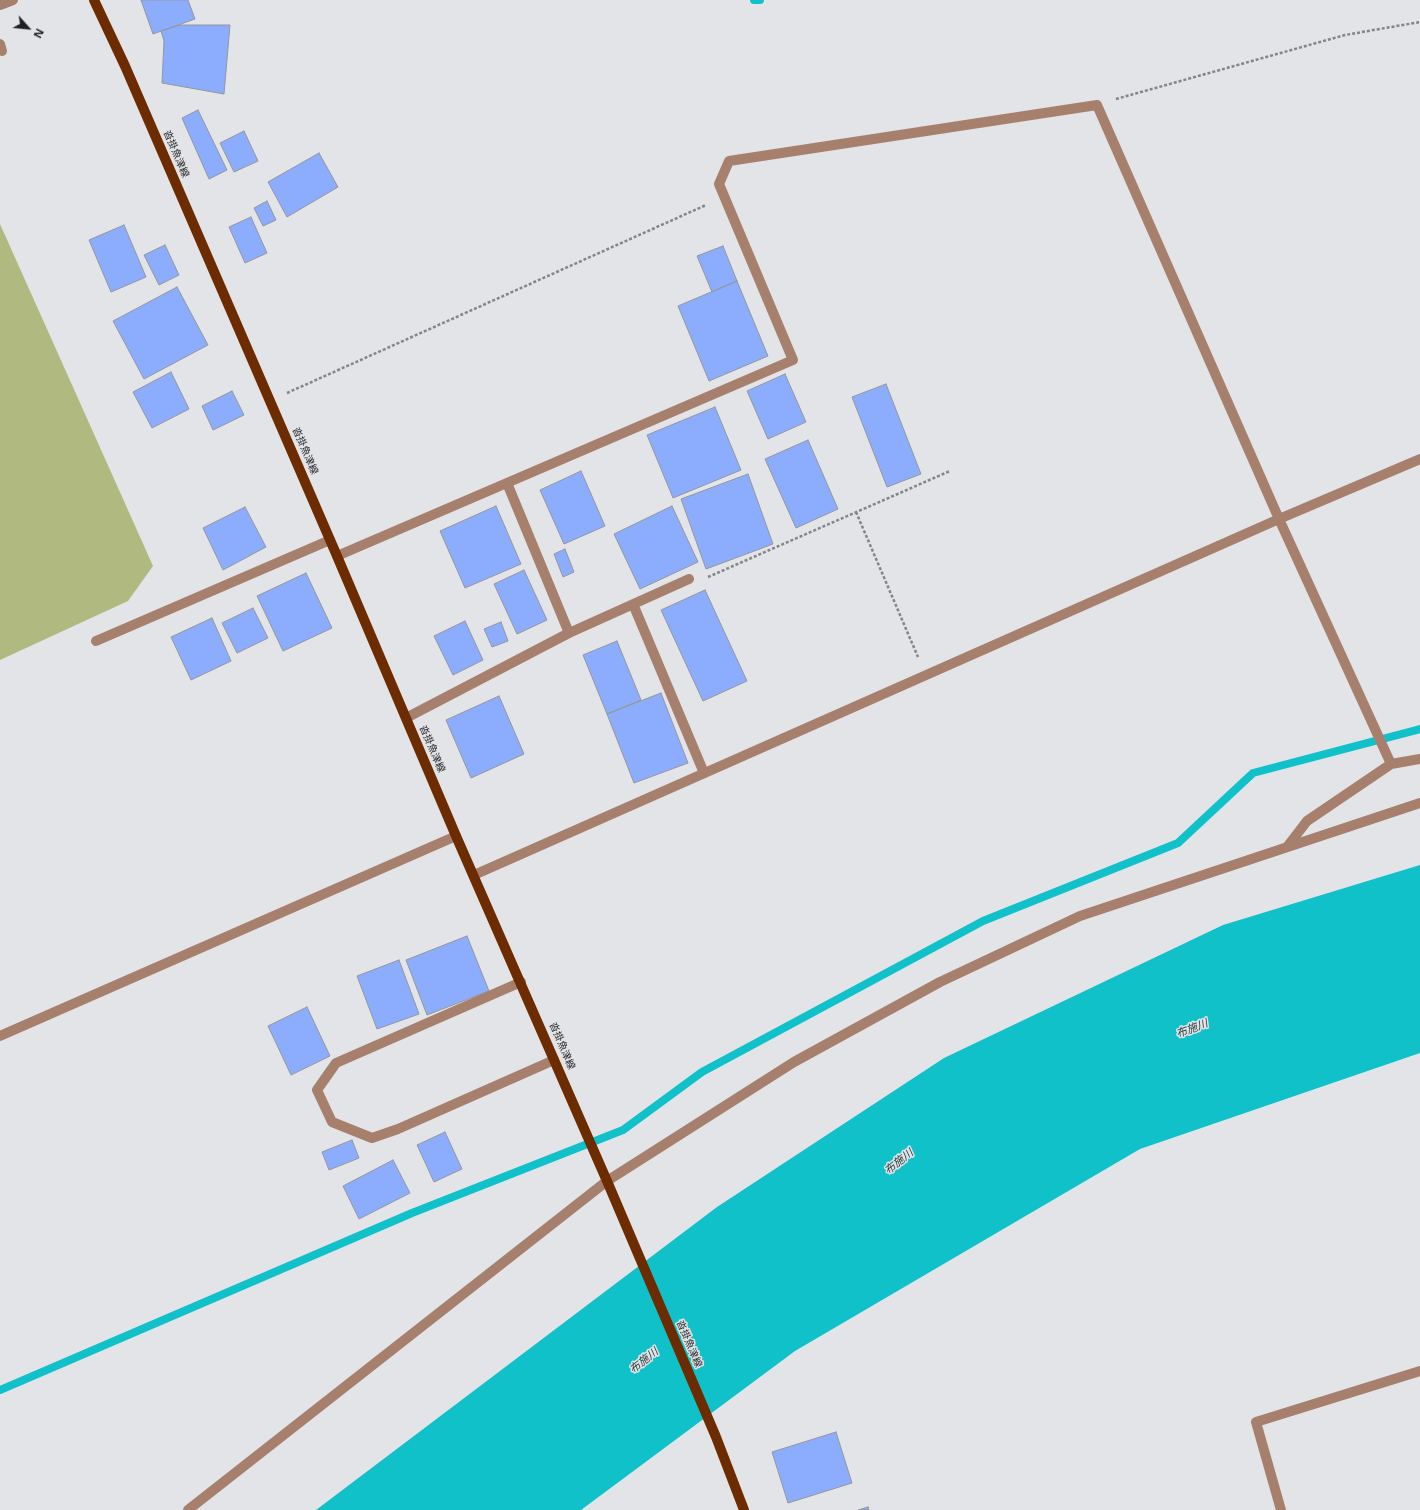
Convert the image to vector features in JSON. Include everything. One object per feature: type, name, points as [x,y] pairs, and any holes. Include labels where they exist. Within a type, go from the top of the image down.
[{"type":"main road","name":"沓掛魚津線","points":[[94,0],[125,66],[337,556],[456,836],[607,1181],[716,1437],[744,1510]]},
{"type":"street","points":[[0,5],[13,0]]},
{"type":"street","points":[[337,556],[793,360],[719,184],[729,160],[1097,105],[1279,519],[1391,764]]},
{"type":"street","points":[[474,875],[1279,519],[1420,459]]},
{"type":"street","points":[[506,483],[569,633]]},
{"type":"street","points":[[96,641],[330,540]]},
{"type":"street","points":[[406,718],[569,633],[689,579]]},
{"type":"street","points":[[633,604],[704,773]]},
{"type":"street","points":[[1286,847],[1307,821],[1391,764],[1420,759]]},
{"type":"street","points":[[188,1510],[607,1181],[794,1062],[940,982],[1080,916],[1420,803]]},
{"type":"street","points":[[0,1036],[456,836]]},
{"type":"street","points":[[521,982],[336,1063],[317,1090],[332,1122],[372,1138],[398,1129],[554,1060]]},
{"type":"street","points":[[1281,1510],[1256,1422],[1420,1371]]},
{"type":"path","points":[[1097,105],[1346,35],[1420,22]]},
{"type":"path","points":[[270,401],[724,196]]},
{"type":"path","points":[[689,579],[704,579],[950,471]]},
{"type":"path","points":[[856,512],[926,675]]},
{"type":"green space","points":[[0,224],[153,566],[128,601],[0,660]]},
{"type":"water","name":"布施川","points":[[1420,865],[1420,1053],[1140,1149],[795,1351],[581,1510],[316,1510],[717,1207],[944,1058],[1223,925]]},
{"type":"building","points":[[141,0],[188,0],[195,19],[153,34]]},
{"type":"building","points":[[180,25],[230,25],[224,94],[162,83],[164,41],[161,31]]},
{"type":"building","points":[[198,110],[227,170],[209,179],[182,118]]},
{"type":"building","points":[[244,131],[258,161],[234,172],[220,143]]},
{"type":"building","points":[[319,153],[338,187],[287,217],[268,182]]},
{"type":"building","points":[[267,201],[276,220],[263,226],[254,208]]},
{"type":"building","points":[[251,217],[267,253],[245,263],[229,227]]},
{"type":"building","points":[[124,225],[146,277],[111,292],[89,240]]},
{"type":"building","points":[[165,245],[179,275],[159,285],[144,255]]},
{"type":"building","points":[[723,246],[737,281],[712,292],[697,256]]},
{"type":"building","points":[[737,281],[768,356],[709,381],[678,306]]},
{"type":"building","points":[[177,287],[208,345],[144,379],[113,321]]},
{"type":"building","points":[[171,372],[189,409],[152,428],[133,392]]},
{"type":"building","points":[[785,374],[806,422],[768,439],[747,391]]},
{"type":"building","points":[[886,384],[921,474],[887,487],[852,397]]},
{"type":"building","points":[[232,391],[244,415],[213,430],[202,406]]},
{"type":"building","points":[[715,407],[741,470],[673,498],[647,435]]},
{"type":"building","points":[[808,440],[838,509],[796,528],[765,459]]},
{"type":"building","points":[[581,471],[605,526],[564,544],[540,490]]},
{"type":"building","points":[[748,474],[773,544],[706,569],[681,499]]},
{"type":"building","points":[[496,506],[521,564],[465,588],[440,531]]},
{"type":"building","points":[[672,506],[698,562],[640,589],[614,534]]},
{"type":"building","points":[[245,507],[266,547],[223,570],[203,528]]},
{"type":"building","points":[[565,549],[574,572],[563,577],[554,554]]},
{"type":"building","points":[[524,570],[547,620],[517,634],[494,584]]},
{"type":"building","points":[[306,573],[332,628],[283,651],[257,596]]},
{"type":"building","points":[[705,590],[747,681],[703,701],[661,610]]},
{"type":"building","points":[[253,608],[268,638],[237,653],[222,623]]},
{"type":"building","points":[[212,618],[231,661],[191,680],[171,637]]},
{"type":"building","points":[[465,621],[483,660],[453,675],[434,636]]},
{"type":"building","points":[[501,622],[508,641],[492,647],[484,629]]},
{"type":"building","points":[[617,641],[641,700],[607,714],[583,655]]},
{"type":"building","points":[[661,693],[688,763],[634,783],[607,714]]},
{"type":"building","points":[[499,696],[524,754],[471,778],[446,720]]},
{"type":"building","points":[[467,936],[489,991],[427,1015],[406,960]]},
{"type":"building","points":[[399,960],[419,1014],[377,1029],[357,976]]},
{"type":"building","points":[[307,1007],[330,1056],[291,1075],[268,1026]]},
{"type":"building","points":[[445,1132],[462,1169],[434,1182],[417,1145]]},
{"type":"building","points":[[352,1140],[359,1158],[329,1170],[322,1152]]},
{"type":"building","points":[[393,1160],[410,1193],[359,1219],[343,1186]]},
{"type":"building","points":[[836,1432],[852,1483],[788,1503],[772,1452]]},
{"type":"building","points":[[868,1507],[869,1510],[858,1510]]},
{"type":"waterway","points":[[754,0],[760,0]]},
{"type":"waterway","points":[[0,1390],[412,1213],[623,1130],[702,1072],[983,921],[1178,843],[1253,773],[1420,729]]}]
